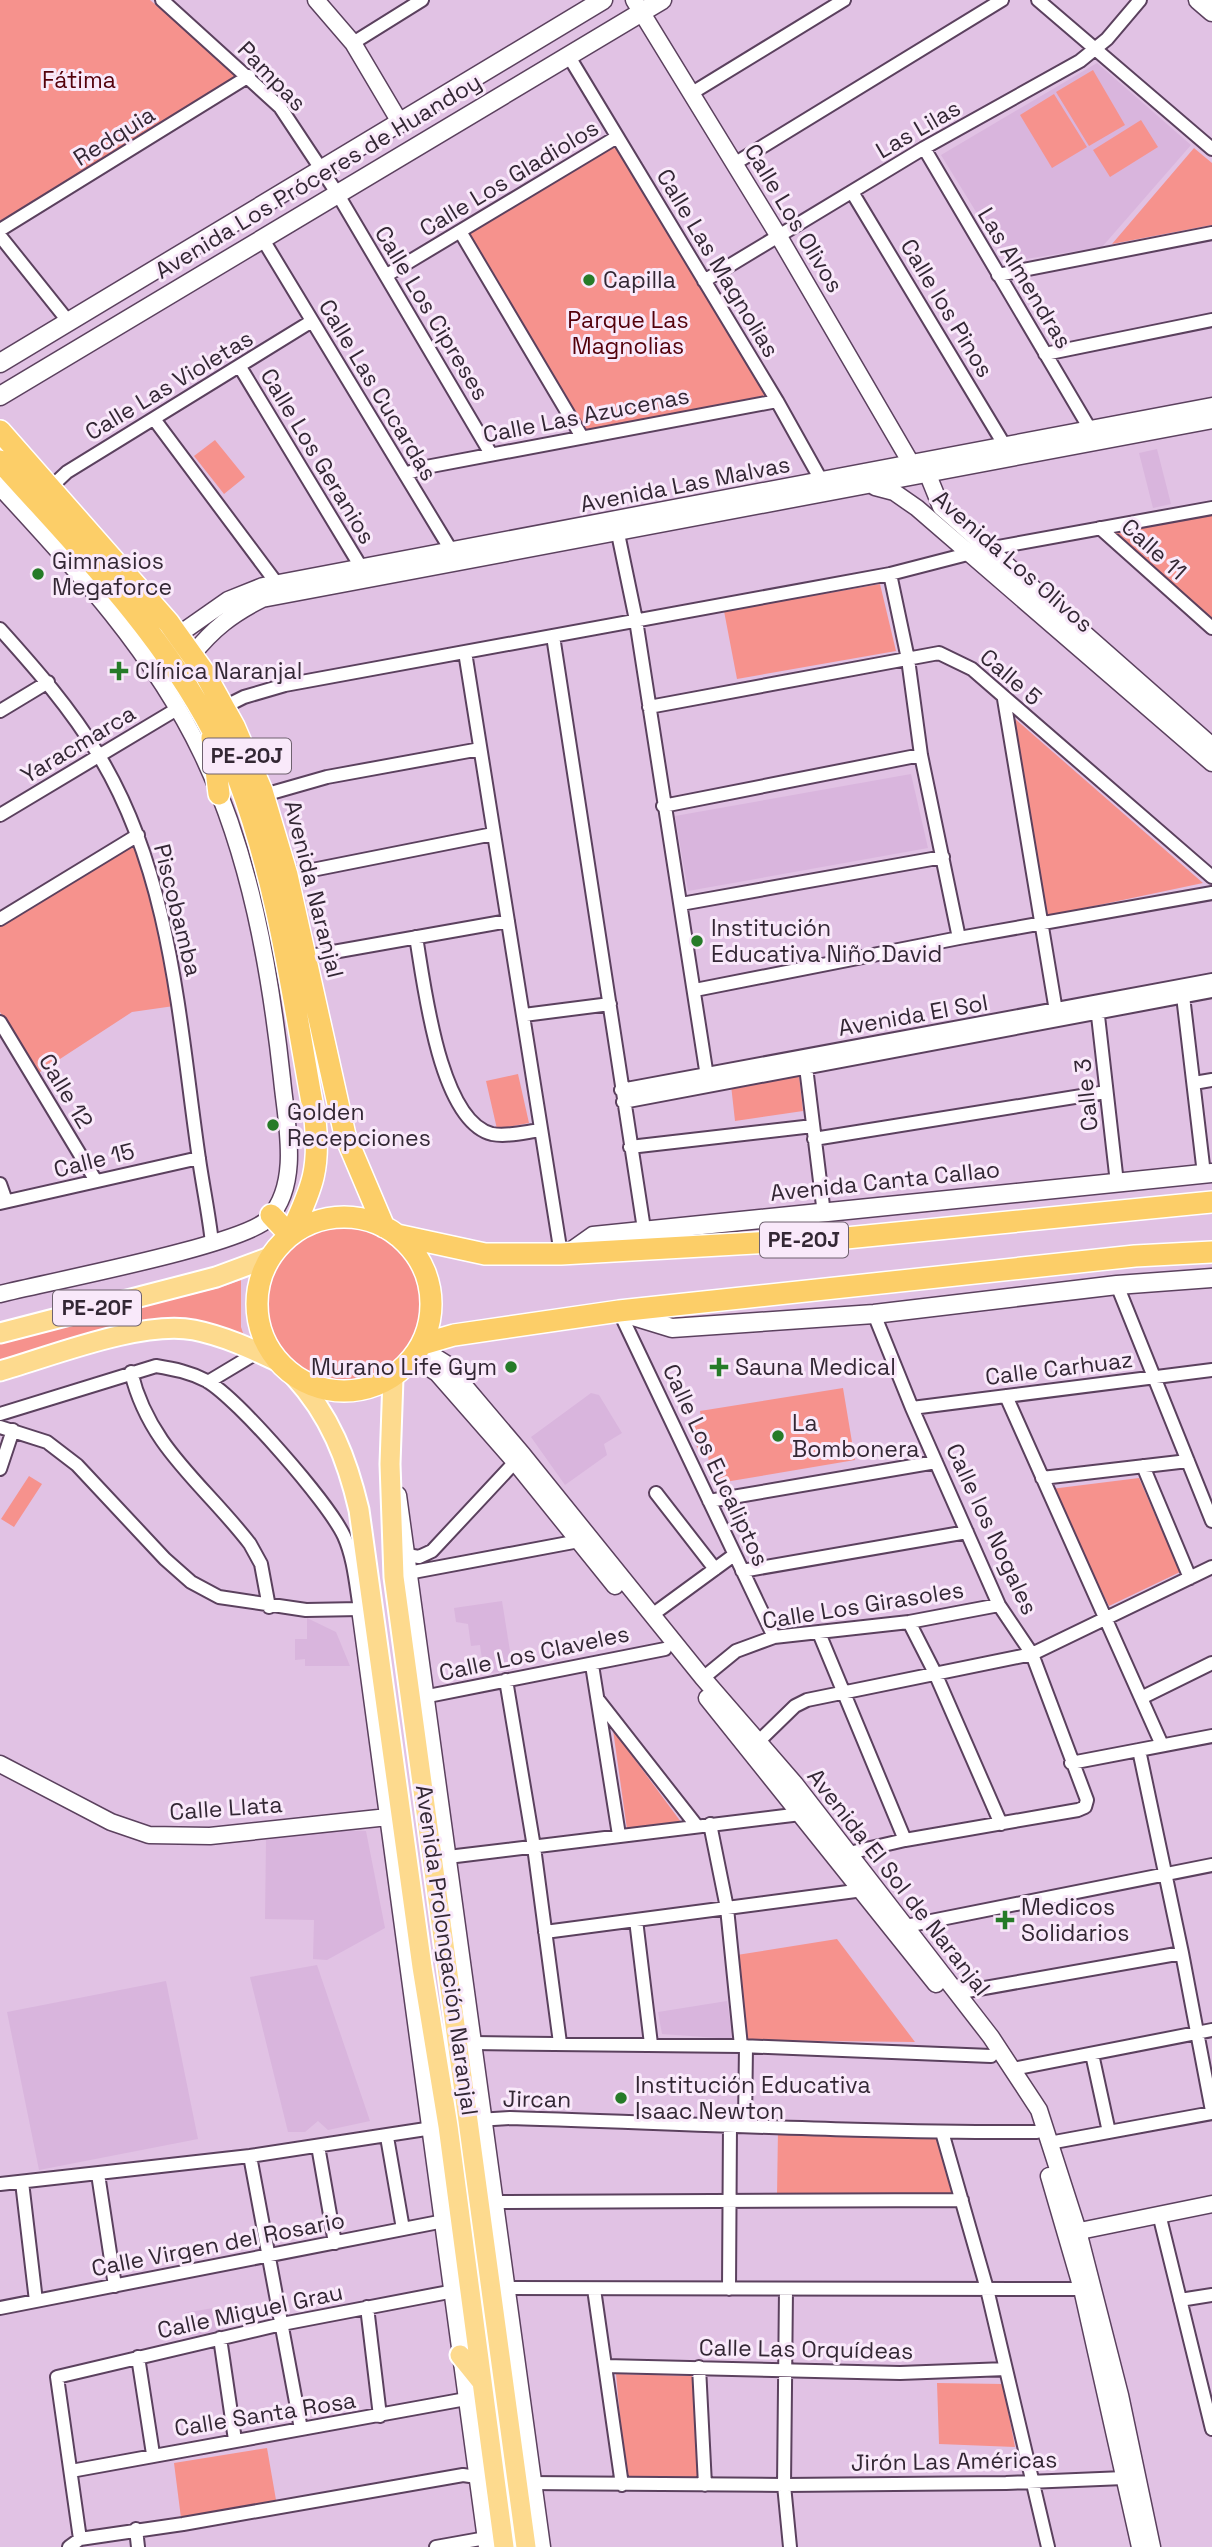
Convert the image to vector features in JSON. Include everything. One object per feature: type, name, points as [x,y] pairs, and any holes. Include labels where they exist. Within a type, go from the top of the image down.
[{"type":"highway","name":"Avenida Naranjal","points":[[0,431],[122,567],[178,635],[224,707],[264,795],[287,875],[345,1135],[391,1231]]},
{"type":"highway","name":"Avenida Naranjal","points":[[0,461],[127,603],[193,692],[237,776],[258,840],[283,947],[315,1119],[318,1157],[314,1179],[290,1232]]},
{"type":"highway","points":[[211,726],[219,794]]},
{"type":"highway","name":"PE-20J","points":[[391,1231],[485,1254],[565,1254],[846,1238],[1212,1202]]},
{"type":"highway","points":[[271,1215],[290,1232]]},
{"type":"highway","name":"PE-20F","points":[[391,1231],[356,1219],[328,1218],[290,1232],[270,1256],[261,1277],[257,1300],[263,1333],[286,1369],[317,1387],[343,1392],[369,1388],[393,1378],[419,1350]]},
{"type":"highway","points":[[391,1231],[420,1263],[432,1297],[430,1321],[419,1350]]},
{"type":"highway","name":"PE-20J","points":[[419,1350],[454,1335],[619,1311],[1135,1255],[1212,1252]]},
{"type":"main road","name":"Avenida Los Próceres de Huandoy","points":[[0,363],[603,0]]},
{"type":"main road","name":"Avenida Los Próceres de Huandoy","points":[[0,396],[568,55],[638,6],[662,0]]},
{"type":"main road","points":[[1198,0],[1212,12]]},
{"type":"main road","name":"Avenida Canta Callao","points":[[565,1254],[593,1236],[1208,1174]]},
{"type":"main road","name":"PE-20F","points":[[0,1333],[216,1277],[270,1256]]},
{"type":"main road","points":[[619,1311],[672,1328],[874,1314],[1117,1285],[1212,1278]]},
{"type":"main road","name":"PE-20F","points":[[0,1371],[126,1335],[162,1328],[192,1330],[258,1352],[286,1369]]},
{"type":"main road","name":"Avenida Prolongación Naranjal","points":[[286,1369],[327,1418],[349,1468],[359,1510],[422,1967],[438,2127],[481,2381],[486,2479],[504,2547]]},
{"type":"main road","name":"Avenida Prolongación Naranjal","points":[[393,1378],[390,1464],[394,1577],[418,1698],[449,1974],[477,2120],[500,2343],[526,2483],[526,2547]]},
{"type":"main road","points":[[410,1988],[422,1967]]},
{"type":"main road","points":[[449,1974],[466,1992]]},
{"type":"main road","points":[[500,2343],[513,2326]]},
{"type":"main road","points":[[460,2355],[481,2381]]},
{"type":"street","name":"Pampas","points":[[162,0],[249,76],[280,107],[337,193]]},
{"type":"street","points":[[316,0],[353,43],[401,124]]},
{"type":"street","points":[[353,43],[422,0]]},
{"type":"street","points":[[692,93],[844,0]]},
{"type":"street","points":[[734,164],[1002,0]]},
{"type":"street","points":[[1038,0],[1212,149]]},
{"type":"street","name":"Las Lilas","points":[[705,281],[924,148],[1080,61],[1096,49],[1140,0]]},
{"type":"street","name":"Calle Los Olivos","points":[[638,6],[778,235],[911,463]]},
{"type":"street","name":"Calle Las Magnolias","points":[[568,55],[777,401],[825,487]]},
{"type":"street","name":"Redquia","points":[[0,230],[249,76]]},
{"type":"street","name":"Calle Los Gladiolos","points":[[387,275],[617,137]]},
{"type":"street","name":"Las Almendras","points":[[924,148],[1090,429]]},
{"type":"street","name":"Calle los Pinos","points":[[852,192],[1005,446]]},
{"type":"street","name":"Calle Los Cipreses","points":[[337,193],[491,454]]},
{"type":"street","points":[[461,233],[582,437]]},
{"type":"street","points":[[998,275],[1212,233]]},
{"type":"street","points":[[0,236],[68,321]]},
{"type":"street","name":"Calle Las Cucardas","points":[[262,238],[455,558]]},
{"type":"street","points":[[1045,354],[1212,320]]},
{"type":"street","name":"Calle Las Violetas","points":[[50,488],[67,472],[312,321]]},
{"type":"street","name":"Calle Los Geranios","points":[[240,367],[360,567]]},
{"type":"street","name":"Calle Las Azucenas","points":[[405,474],[491,454],[777,401]]},
{"type":"street","name":"Avenida Las Malvas","points":[[178,635],[228,600],[825,487],[911,463],[1212,406]]},
{"type":"street","points":[[155,419],[281,589]]},
{"type":"street","name":"Avenida Las Malvas","points":[[825,487],[869,486],[1212,420]]},
{"type":"street","points":[[903,480],[911,463]]},
{"type":"street","name":"Avenida Los Olivos","points":[[911,463],[928,475],[941,507],[1212,746]]},
{"type":"street","name":"Avenida Los Olivos","points":[[903,480],[908,500],[1212,764]]},
{"type":"street","points":[[869,486],[894,492],[908,500]]},
{"type":"street","points":[[0,487],[126,631],[177,709],[219,794],[236,842],[263,947],[276,1024],[289,1150],[286,1182],[271,1215],[246,1233],[0,1294]]},
{"type":"street","points":[[224,707],[267,688],[890,574],[987,549],[1212,508]]},
{"type":"street","points":[[616,527],[636,620],[707,1080]]},
{"type":"street","name":"Calle 11","points":[[1100,528],[1212,628]]},
{"type":"street","name":"Avenida Las Malvas","points":[[192,655],[212,631],[232,614],[281,589],[360,567],[455,558]]},
{"type":"street","points":[[890,574],[908,659],[921,755],[959,938]]},
{"type":"street","name":"Piscobamba","points":[[0,629],[48,682],[99,755],[138,835],[165,934],[180,1010],[198,1158],[212,1243]]},
{"type":"street","points":[[553,636],[644,1230]]},
{"type":"street","points":[[465,652],[541,1130],[565,1254]]},
{"type":"street","name":"Calle 5","points":[[649,707],[939,653],[957,659],[972,669],[1212,877]]},
{"type":"street","points":[[0,711],[48,682]]},
{"type":"street","points":[[1004,699],[1056,1011]]},
{"type":"street","name":"Yaracmarca","points":[[0,815],[177,709]]},
{"type":"street","points":[[264,795],[327,777],[480,749]]},
{"type":"street","points":[[663,806],[921,755]]},
{"type":"street","points":[[287,875],[493,834]]},
{"type":"street","points":[[0,919],[138,835]]},
{"type":"street","points":[[681,904],[943,857]]},
{"type":"street","points":[[695,990],[959,938],[1212,893]]},
{"type":"street","points":[[305,957],[508,921]]},
{"type":"street","points":[[416,937],[440,1060],[453,1094],[479,1128],[491,1133],[541,1130]]},
{"type":"street","name":"Avenida El Sol","points":[[707,1080],[806,1067],[1098,1007],[1212,980]]},
{"type":"street","name":"Avenida El Sol","points":[[622,1096],[1056,1011],[1212,991]]},
{"type":"street","points":[[1182,996],[1208,1174]]},
{"type":"street","points":[[524,1015],[610,1004]]},
{"type":"street","name":"Calle 3","points":[[1098,1007],[1117,1183]]},
{"type":"street","name":"Calle 12","points":[[0,1022],[96,1181]]},
{"type":"street","points":[[806,1067],[824,1214]]},
{"type":"street","points":[[1194,1083],[1212,1080]]},
{"type":"street","points":[[630,1147],[813,1133],[1106,1092]]},
{"type":"street","name":"Calle 15","points":[[3,1202],[198,1158]]},
{"type":"street","points":[[0,1184],[3,1202]]},
{"type":"street","points":[[1117,1285],[1212,1521]]},
{"type":"street","name":"Calle Los Eucaliptos","points":[[619,1311],[774,1637]]},
{"type":"street","name":"Calle los Nogales","points":[[874,1314],[912,1408],[999,1605],[1032,1654],[1087,1800],[1085,1807],[1078,1810],[1001,1824]]},
{"type":"street","name":"Avenida El Sol de Naranjal","points":[[419,1350],[515,1462],[665,1649],[807,1810],[849,1853],[1013,2069],[1039,2110],[1071,2233],[1140,2547]]},
{"type":"street","name":"Avenida El Sol de Naranjal","points":[[419,1350],[445,1363],[454,1373],[758,1742],[863,1891],[991,2056],[1026,2106],[1071,2233],[1120,2395],[1152,2547]]},
{"type":"street","points":[[208,1381],[258,1352]]},
{"type":"street","points":[[0,1414],[156,1366],[181,1370],[208,1381],[272,1445],[337,1524],[345,1537],[354,1568],[360,1609],[269,1607],[219,1597],[191,1582],[165,1559],[76,1465],[47,1442],[6,1429],[0,1469]]},
{"type":"street","name":"Calle Carhuaz","points":[[912,1408],[1212,1370]]},
{"type":"street","points":[[131,1372],[137,1397],[156,1435],[250,1544],[261,1564],[269,1607]]},
{"type":"street","points":[[1006,1396],[1162,1745]]},
{"type":"street","points":[[1042,1478],[1188,1461]]},
{"type":"street","points":[[407,1555],[419,1557],[432,1551],[515,1462]]},
{"type":"street","points":[[709,1501],[936,1462]]},
{"type":"street","name":"Avenida Prolongación Naranjal","points":[[390,1464],[407,1555],[418,1698],[448,1857],[466,1992],[477,2120],[495,2202],[513,2326],[526,2483],[542,2547]]},
{"type":"street","points":[[1143,1466],[1190,1578]]},
{"type":"street","points":[[656,1493],[715,1569]]},
{"type":"street","points":[[742,1572],[967,1532]]},
{"type":"street","points":[[408,1573],[579,1541]]},
{"type":"street","points":[[652,1615],[734,1555]]},
{"type":"street","points":[[758,1742],[795,1706],[807,1700],[1032,1654],[1212,1567]]},
{"type":"street","name":"Calle Los Girasoles","points":[[703,1678],[736,1651],[774,1637],[909,1622],[999,1605]]},
{"type":"street","name":"Avenida Prolongación Naranjal","points":[[360,1609],[410,1988],[438,2127],[444,2221],[466,2399],[486,2479],[486,2543]]},
{"type":"street","points":[[849,1853],[905,1840],[1001,1824],[935,1673],[909,1622]]},
{"type":"street","points":[[818,1633],[905,1840]]},
{"type":"street","name":"Calle Los Claveles","points":[[418,1698],[665,1649]]},
{"type":"street","points":[[1141,1698],[1212,1663]]},
{"type":"street","points":[[592,1665],[619,1835]]},
{"type":"street","points":[[506,1680],[534,1847],[560,2043]]},
{"type":"street","points":[[598,1699],[696,1825]]},
{"type":"street","points":[[1071,1762],[1212,1736]]},
{"type":"street","points":[[1049,2143],[1212,2112],[1182,1952],[1139,1750]]},
{"type":"street","name":"Calle Llata","points":[[0,1764],[111,1822],[149,1835],[211,1836],[388,1816]]},
{"type":"street","points":[[448,1857],[807,1810]]},
{"type":"street","points":[[710,1824],[727,1909],[744,2046],[745,2124]]},
{"type":"street","points":[[905,1926],[1212,1864]]},
{"type":"street","points":[[545,1932],[863,1891]]},
{"type":"street","points":[[636,1920],[651,2044]]},
{"type":"street","points":[[956,1993],[1182,1952]]},
{"type":"street","points":[[1013,2069],[1212,2030]]},
{"type":"street","points":[[472,2043],[744,2046],[991,2056]]},
{"type":"street","points":[[1093,2054],[1110,2132]]},
{"type":"street","name":"Jircan","points":[[0,2184],[250,2156],[387,2137],[477,2120],[1037,2132]]},
{"type":"street","points":[[729,2289],[730,2124]]},
{"type":"street","points":[[942,2132],[987,2290],[1048,2547]]},
{"type":"street","points":[[387,2137],[402,2230]]},
{"type":"street","points":[[318,2146],[335,2243]]},
{"type":"street","points":[[250,2156],[301,2429]]},
{"type":"street","points":[[97,2174],[115,2286]]},
{"type":"street","points":[[22,2182],[36,2301]]},
{"type":"street","points":[[495,2202],[962,2200]]},
{"type":"street","points":[[1071,2233],[1212,2204]]},
{"type":"street","points":[[1159,2214],[1212,2429]]},
{"type":"street","name":"Calle Virgen del Rosario","points":[[0,2308],[444,2221]]},
{"type":"street","points":[[507,2288],[1082,2289]]},
{"type":"street","points":[[786,2289],[784,2485],[790,2547]]},
{"type":"street","points":[[594,2290],[622,2485]]},
{"type":"street","name":"Calle Miguel Grau","points":[[71,2471],[57,2377],[282,2324],[454,2291]]},
{"type":"street","points":[[1180,2300],[1212,2295]]},
{"type":"street","points":[[367,2307],[380,2416]]},
{"type":"street","points":[[220,2338],[235,2440]]},
{"type":"street","points":[[138,2357],[153,2454]]},
{"type":"street","name":"Calle Las Orquídeas","points":[[605,2366],[784,2368],[900,2373],[1006,2369]]},
{"type":"street","points":[[699,2367],[705,2485]]},
{"type":"street","name":"Calle Santa Rosa","points":[[71,2471],[466,2399]]},
{"type":"street","points":[[69,2547],[80,2539],[71,2471]]},
{"type":"street","name":"Jirón Las Américas","points":[[80,2539],[183,2524],[463,2474],[526,2483],[622,2485],[1033,2482],[1124,2478]]},
{"type":"street","points":[[136,2529],[138,2547]]},
{"type":"street","points":[[436,2547],[486,2543]]},
{"type":"shaded area","points":[[1097,63],[1191,145],[1102,247],[1007,262],[941,155]]},
{"type":"shaded area","points":[[1157,449],[1171,504],[1153,508],[1139,453]]},
{"type":"shaded area","points":[[911,774],[928,848],[688,891],[675,816]]},
{"type":"shaded area","points":[[591,1393],[599,1395],[622,1433],[604,1444],[607,1455],[565,1485],[531,1437]]},
{"type":"shaded area","points":[[502,1601],[513,1670],[484,1674],[480,1645],[471,1646],[468,1624],[456,1622],[454,1608]]},
{"type":"shaded area","points":[[307,1618],[336,1632],[350,1666],[305,1666],[305,1659],[295,1660],[295,1639],[307,1639]]},
{"type":"shaded area","points":[[270,1830],[366,1831],[385,1928],[327,1960],[313,1959],[314,1920],[265,1919],[266,1840],[270,1840]]},
{"type":"shaded area","points":[[317,1965],[370,2121],[328,2130],[318,2121],[305,2132],[288,2132],[250,1977]]},
{"type":"shaded area","points":[[166,1981],[198,2139],[39,2170],[7,2012]]},
{"type":"shaded area","points":[[727,2001],[733,2039],[662,2034],[658,2012]]},
{"type":"shaded area","points":[[219,2307],[224,2334],[217,2335],[216,2332],[189,2337],[184,2313]]},
{"type":"green space","name":"Fátima","points":[[0,0],[150,0],[239,76],[0,221]]},
{"type":"green space","points":[[1093,70],[1125,125],[1089,146],[1056,92]]},
{"type":"green space","points":[[1054,94],[1087,147],[1052,168],[1020,115]]},
{"type":"green space","points":[[1141,120],[1158,147],[1110,177],[1093,150]]},
{"type":"green space","name":"Parque Las Magnolias","points":[[616,145],[768,395],[586,430],[468,234]]},
{"type":"green space","points":[[1194,148],[1212,163],[1212,225],[1112,244]]},
{"type":"green space","points":[[215,440],[245,477],[224,494],[194,456]]},
{"type":"green space","points":[[1212,512],[1212,623],[1116,537],[1115,529]]},
{"type":"green space","points":[[880,584],[896,651],[737,679],[724,611]]},
{"type":"green space","points":[[1014,718],[1203,883],[1047,916]]},
{"type":"green space","points":[[134,843],[159,933],[174,1006],[132,1012],[37,1074],[0,1012],[0,924]]},
{"type":"green space","points":[[518,1074],[529,1123],[497,1129],[486,1081]]},
{"type":"green space","points":[[799,1075],[803,1111],[735,1121],[731,1085]]},
{"type":"green space","points":[[343,1228],[373,1234],[398,1251],[415,1276],[421,1306],[415,1336],[398,1361],[373,1378],[343,1384],[313,1378],[288,1361],[271,1336],[265,1306],[271,1276],[288,1251],[313,1234]]},
{"type":"green space","points":[[241,1280],[241,1327],[245,1339],[201,1322],[0,1363],[0,1341],[219,1288]]},
{"type":"green space","name":"La Bombonera","points":[[843,1388],[855,1460],[713,1484],[707,1451],[698,1452],[692,1425],[702,1422],[700,1411]]},
{"type":"green space","points":[[29,1476],[42,1484],[14,1527],[1,1519]]},
{"type":"green space","points":[[1139,1478],[1180,1572],[1109,1606],[1051,1489]]},
{"type":"green space","points":[[613,1730],[681,1822],[627,1829]]},
{"type":"green space","points":[[837,1939],[915,2042],[746,2040],[737,1955]]},
{"type":"green space","points":[[778,2129],[938,2137],[954,2195],[777,2196]]},
{"type":"green space","points":[[616,2374],[692,2376],[699,2482],[626,2481]]},
{"type":"green space","points":[[937,2383],[1003,2384],[1015,2447],[939,2444]]},
{"type":"green space","points":[[267,2448],[276,2500],[181,2518],[174,2463]]},
{"type":"place","name":"Capilla","points":[[589,280]]},
{"type":"place","name":"Gimnasios Megaforce","points":[[38,574]]},
{"type":"place","name":"Clínica Naranjal","points":[[119,671]]},
{"type":"place","name":"Institución Educativa Niño David","points":[[697,941]]},
{"type":"place","name":"Golden Recepciones","points":[[273,1125]]},
{"type":"place","name":"Murano Life Gym","points":[[511,1367]]},
{"type":"place","name":"Sauna Medical","points":[[719,1367]]},
{"type":"place","name":"La Bombonera","points":[[778,1436]]},
{"type":"place","name":"Medicos Solidarios","points":[[1005,1920]]},
{"type":"place","name":"Institución Educativa Isaac Newton","points":[[621,2098]]}]
